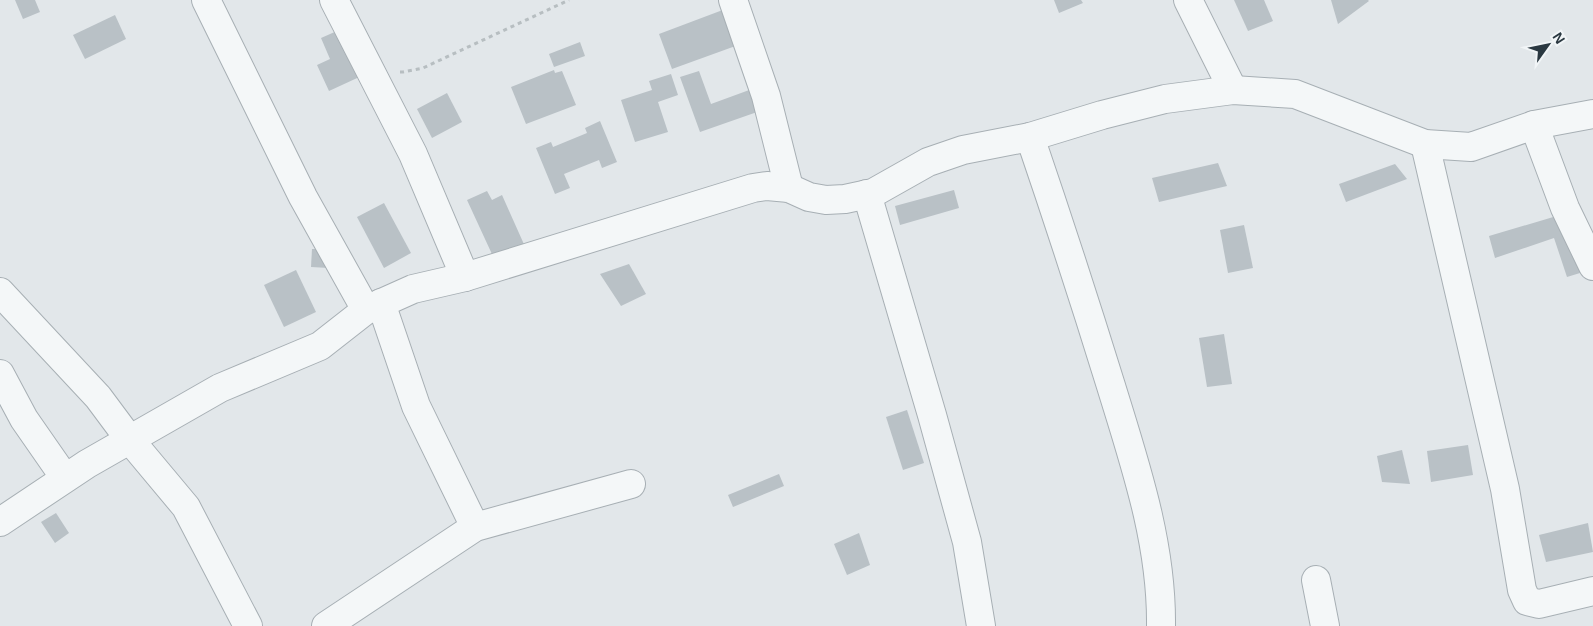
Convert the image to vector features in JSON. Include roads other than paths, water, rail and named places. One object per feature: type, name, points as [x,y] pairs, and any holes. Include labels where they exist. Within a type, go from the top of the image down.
[{"type":"street","points":[[206,0],[303,198],[374,307],[416,406],[474,527]]},
{"type":"street","points":[[334,0],[413,154],[465,277]]},
{"type":"street","points":[[733,0],[766,96],[789,188]]},
{"type":"street","points":[[1188,0],[1233,90]]},
{"type":"street","points":[[0,522],[65,478],[220,388],[320,346],[374,307],[413,289],[465,277],[753,188],[767,186],[789,188],[809,197],[826,200],[845,199],[873,193],[928,162],[963,150],[1030,137],[1102,115],[1165,99],[1233,90],[1295,94],[1425,144],[1471,147],[1534,125],[1593,114]]},
{"type":"street","points":[[1534,125],[1565,208],[1593,266]]},
{"type":"street","points":[[1030,137],[1074,267],[1139,482],[1154,538],[1161,626]]},
{"type":"street","points":[[1425,144],[1505,488],[1522,590],[1527,600],[1539,604],[1593,591]]},
{"type":"street","points":[[867,194],[967,542],[981,626]]},
{"type":"street","points":[[0,292],[98,397],[130,440],[186,507],[248,626]]},
{"type":"street","points":[[0,374],[24,420],[65,478]]},
{"type":"street","points":[[326,626],[474,527],[631,484]]},
{"type":"street","points":[[1316,580],[1324,626]]}]
